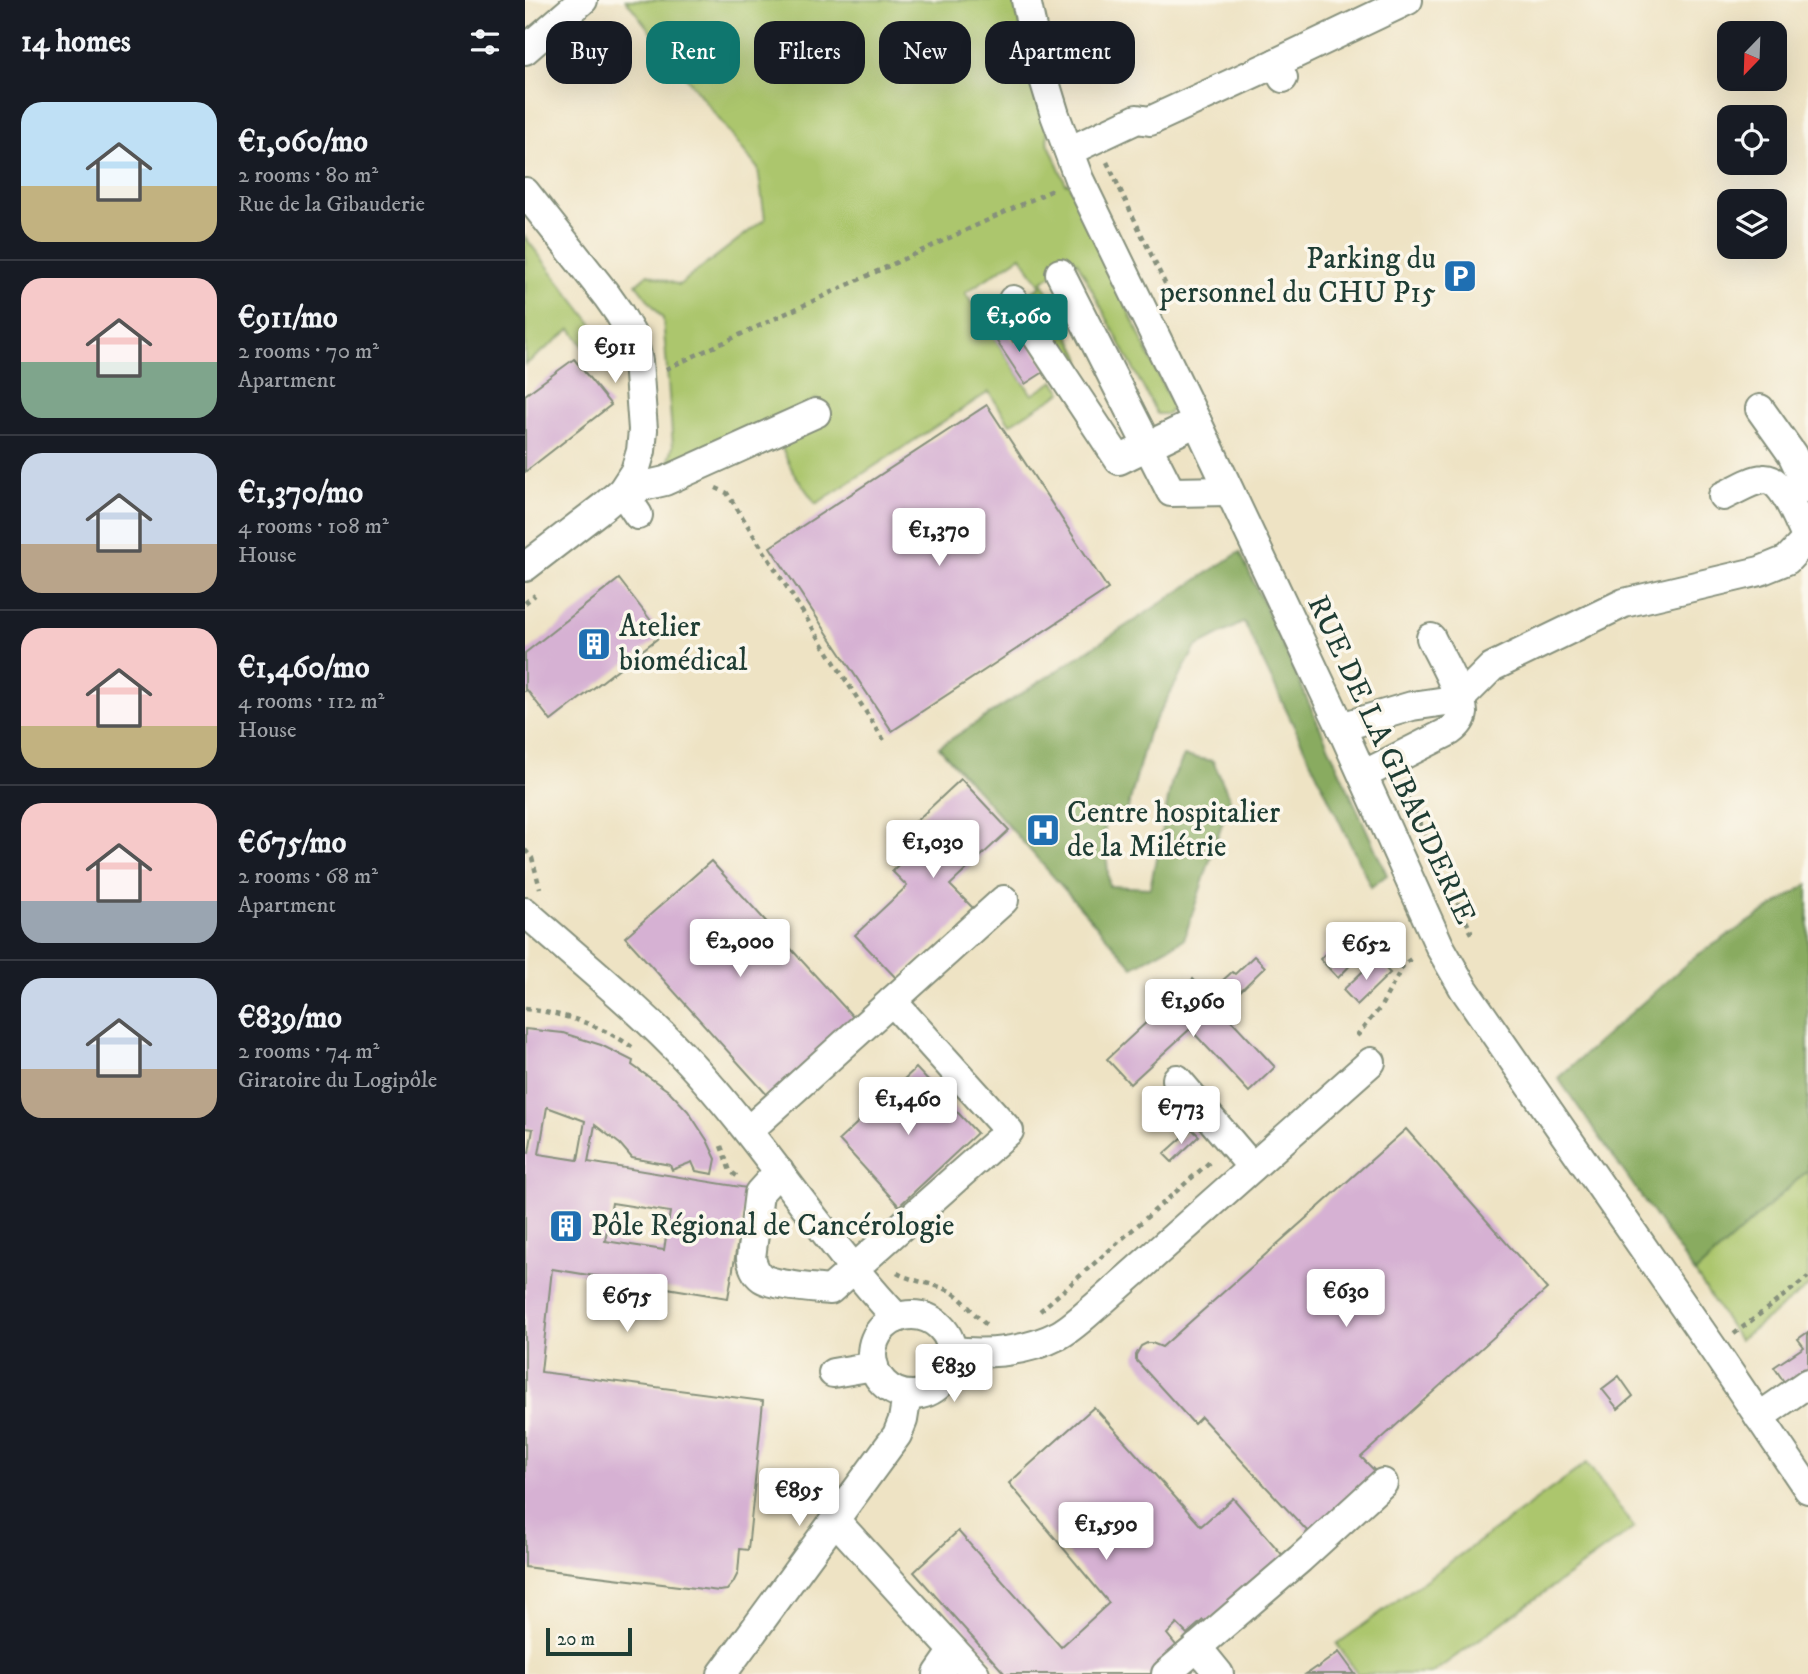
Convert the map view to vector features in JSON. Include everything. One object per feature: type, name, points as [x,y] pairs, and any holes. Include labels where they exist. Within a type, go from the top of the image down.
[{"type":"street","points":[[525,50],[583,0]]},
{"type":"street","name":"RUE DE LA GIBAUDERIE","points":[[1026,0],[1040,66],[1079,178],[1341,727],[1440,947],[1464,989],[1808,1489]]},
{"type":"street","points":[[1069,151],[1137,120],[1152,125],[1217,99],[1280,70],[1408,0]]},
{"type":"street","points":[[525,192],[613,304],[633,337],[638,361],[643,430],[635,471],[621,491],[525,568]]},
{"type":"street","points":[[1061,273],[1171,492],[1229,491]]},
{"type":"street","points":[[1013,300],[1119,460],[1197,422]]},
{"type":"street","points":[[1760,409],[1792,454],[1808,488]]},
{"type":"street","points":[[621,491],[665,481],[816,413]]},
{"type":"street","points":[[1341,727],[1412,706],[1460,699],[1492,667],[1624,603],[1760,571],[1787,559],[1808,537],[1784,493],[1777,483],[1767,478],[1758,479],[1723,496]]},
{"type":"street","points":[[621,491],[638,515]]},
{"type":"street","points":[[1363,775],[1459,725],[1463,712],[1460,699],[1431,638]]},
{"type":"street","points":[[748,1131],[898,1008],[1004,900]]},
{"type":"street","points":[[535,902],[624,998],[689,1062],[779,1171],[865,1259],[897,1318]]},
{"type":"street","points":[[779,1171],[759,1193],[751,1258],[754,1269],[760,1277],[770,1281],[831,1290],[1009,1130],[898,1008]]},
{"type":"street","points":[[953,1351],[975,1353],[1021,1350],[1060,1334],[1102,1301],[1371,1062]]},
{"type":"street","points":[[1177,1079],[1252,1167]]},
{"type":"street","points":[[909,1315],[921,1316],[942,1328],[953,1351],[949,1374],[942,1383],[932,1391],[907,1395],[890,1389],[883,1383],[874,1366],[872,1347],[877,1335],[886,1325],[909,1315]]},
{"type":"street","points":[[832,1373],[874,1366]]},
{"type":"street","points":[[1759,1417],[1808,1383]]},
{"type":"street","points":[[722,1674],[897,1435],[907,1395]]},
{"type":"street","points":[[1166,1674],[1300,1559],[1383,1483]]},
{"type":"street","points":[[835,1520],[975,1674]]},
{"type":"street","points":[[1196,1647],[1219,1674]]},
{"type":"street","points":[[938,1674],[954,1651]]},
{"type":"path","points":[[662,370],[1057,189]]},
{"type":"path","points":[[710,487],[727,493],[885,742]]},
{"type":"path","points":[[525,850],[532,858],[538,887],[535,902]]},
{"type":"path","points":[[525,1009],[554,1013],[600,1029],[639,1053]]},
{"type":"path","points":[[719,1142],[730,1171]]},
{"type":"path","points":[[1037,1314],[1231,1143]]},
{"type":"path","points":[[865,1259],[909,1280],[948,1290],[964,1301],[980,1320],[997,1328]]},
{"type":"path","points":[[1714,1350],[1808,1277]]},
{"type":"green space","points":[[626,0],[1014,0],[1019,21],[985,21],[985,84],[1035,84],[1047,140],[1173,407],[1168,414],[1157,414],[1077,261],[1042,281],[1080,357],[1081,370],[1076,381],[1022,299],[1041,286],[1021,256],[965,293],[1032,395],[1054,381],[1062,392],[1010,424],[989,392],[816,504],[793,472],[782,448],[789,441],[828,423],[817,399],[667,467],[673,446],[663,319],[636,284],[648,274],[679,285],[765,219],[758,169],[692,84],[740,84],[740,21],[646,21],[646,26]]},
{"type":"green space","points":[[525,237],[597,330],[608,353],[588,352],[571,329],[525,365]]},
{"type":"green space","points":[[1240,552],[1387,875],[1371,887],[1244,622],[1196,647],[1148,733],[1127,812],[1103,810],[1109,886],[1150,888],[1172,780],[1184,756],[1213,761],[1230,799],[1184,939],[1133,967],[939,747]]},
{"type":"green space","points":[[1808,884],[1808,1170],[1695,1273],[1558,1078],[1693,958]]},
{"type":"green space","points":[[1808,1170],[1808,1287],[1739,1340],[1695,1273]]},
{"type":"green space","points":[[1587,1463],[1634,1528],[1431,1674],[1358,1674],[1337,1644]]},
{"type":"building","points":[[999,321],[1013,342],[1024,335],[1047,370],[1025,384],[988,328]]},
{"type":"building","points":[[574,359],[611,405],[525,472],[525,395]]},
{"type":"building","points":[[987,405],[1108,589],[892,731],[770,547]]},
{"type":"building","name":"Atelier biomédical","points":[[619,579],[662,635],[551,721],[527,690],[525,691],[525,653]]},
{"type":"building","points":[[961,779],[1009,830],[950,885],[973,908],[897,979],[855,935],[907,886],[892,871],[927,837],[914,823]]},
{"type":"building","points":[[711,861],[855,1019],[769,1097],[625,937]]},
{"type":"building","points":[[1346,932],[1364,951],[1338,978],[1320,959]]},
{"type":"building","points":[[1254,956],[1265,967],[1226,1005],[1212,990]]},
{"type":"building","points":[[1376,959],[1390,973],[1357,1005],[1343,990]]},
{"type":"building","points":[[1193,979],[1275,1067],[1249,1092],[1190,1029],[1130,1084],[1107,1059]]},
{"type":"building","points":[[525,1029],[563,1033],[601,1045],[633,1061],[632,1065],[670,1092],[688,1111],[716,1159],[713,1174],[696,1171],[692,1162],[672,1170],[670,1165],[632,1158],[620,1144],[595,1125],[588,1162],[747,1188],[728,1298],[552,1269],[541,1372],[763,1401],[748,1550],[740,1549],[738,1573],[727,1590],[525,1567],[525,1152],[529,1152],[533,1129],[525,1128]],"holes":[[[547,1107],[585,1121],[578,1160],[539,1154]],[[612,1203],[670,1212],[664,1250],[605,1241]]]},
{"type":"building","points":[[916,1068],[977,1133],[899,1206],[839,1140]]},
{"type":"building","points":[[1192,1129],[1199,1136],[1172,1162],[1164,1154]]},
{"type":"building","points":[[1406,1129],[1547,1289],[1361,1457],[1377,1473],[1310,1534],[1201,1417],[1194,1424],[1136,1360],[1136,1355],[1141,1346],[1147,1343],[1162,1347]]},
{"type":"building","points":[[1808,1332],[1808,1372],[1789,1389],[1774,1367],[1804,1347],[1798,1339]]},
{"type":"building","points":[[1619,1376],[1633,1396],[1618,1409],[1602,1389]]},
{"type":"building","points":[[1094,1407],[1201,1526],[1233,1498],[1285,1558],[1207,1623],[1203,1620],[1187,1634],[1177,1624],[1167,1634],[1179,1649],[1151,1674],[1005,1674],[914,1572],[958,1531],[1061,1647],[1109,1603],[1009,1483]]},
{"type":"building","points":[[1339,1652],[1355,1674],[1306,1674],[1317,1668]]},
{"type":"place","name":"Parking du personnel du CHU P15","points":[[1460,276]]},
{"type":"place","name":"Atelier biomédical","points":[[594,644]]},
{"type":"place","name":"Centre hospitalier de la Milétrie","points":[[1043,830]]},
{"type":"place","name":"Pôle Régional de Cancérologie","points":[[566,1226]]}]
